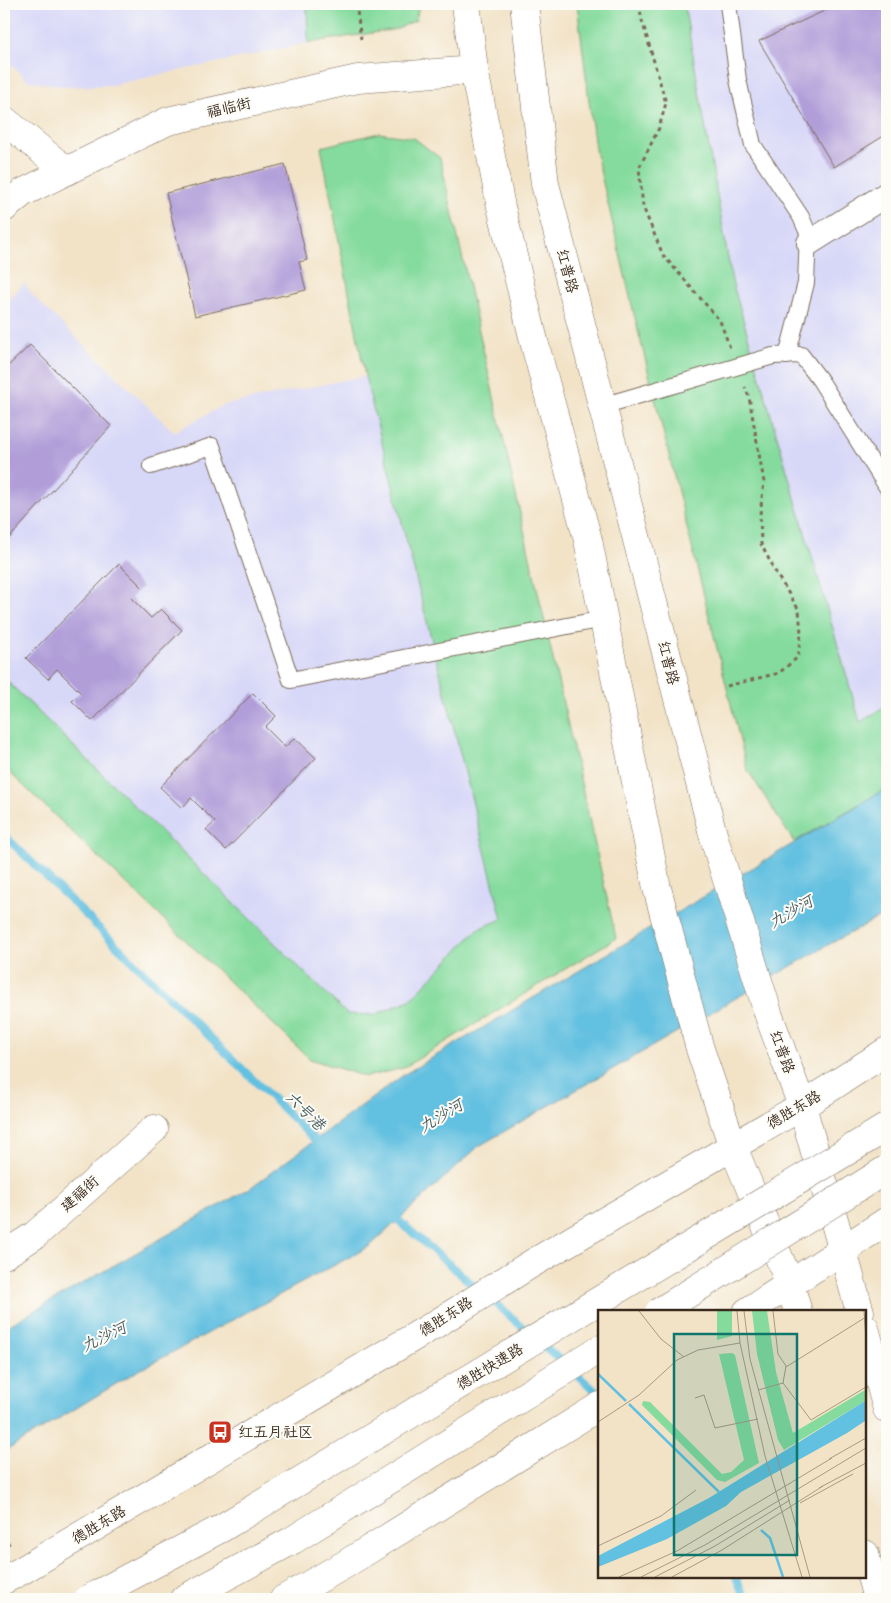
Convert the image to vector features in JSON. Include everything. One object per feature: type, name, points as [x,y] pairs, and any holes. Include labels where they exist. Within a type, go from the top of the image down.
[{"type":"main road","points":[[466,4],[474,70],[503,216],[535,346],[588,540],[657,888],[700,1049],[733,1147],[790,1284],[797,1310]]},
{"type":"main road","name":"红普路","points":[[524,4],[545,184],[602,406],[714,838],[769,1016],[802,1106],[859,1310]]},
{"type":"main road","name":"福临街","points":[[4,208],[22,193],[168,121],[358,79],[474,70]]},
{"type":"main road","points":[[4,120],[68,171]]},
{"type":"main road","name":"德胜东路","points":[[4,1580],[439,1322],[531,1264],[802,1106],[887,1051]]},
{"type":"main road","name":"德胜快速路","points":[[88,1599],[220,1529],[887,1127]]},
{"type":"main road","name":"建福街","points":[[4,1255],[35,1235],[154,1129]]},
{"type":"main road","points":[[662,1310],[887,1169]]},
{"type":"main road","points":[[750,1310],[887,1222]]},
{"type":"main road","points":[[866,1332],[887,1409]]},
{"type":"main road","points":[[184,1599],[293,1540],[598,1350]]},
{"type":"main road","points":[[284,1599],[344,1565],[598,1407]]},
{"type":"main road","points":[[866,1558],[877,1599]]},
{"type":"street","points":[[809,243],[887,194]]},
{"type":"lane","points":[[728,4],[738,80],[753,145],[801,217],[808,232],[806,283],[787,356]]},
{"type":"lane","points":[[602,406],[773,356],[801,355],[820,380],[887,488]]},
{"type":"lane","points":[[151,466],[212,446],[291,680],[603,619]]},
{"type":"lane","points":[[843,1250],[887,1233]]},
{"type":"path","points":[[356,4],[362,39]]},
{"type":"shaded area","points":[[4,4],[307,4],[308,43],[112,85],[68,87],[28,81],[4,58]]},
{"type":"shaded area","points":[[684,4],[887,4],[887,706],[860,722],[732,281]]},
{"type":"shaded area","points":[[24,283],[33,296],[174,432],[224,405],[365,376],[502,919],[478,929],[410,1000],[374,1015],[347,1014],[4,678],[4,305]]},
{"type":"green space","points":[[307,4],[419,4],[416,20],[397,29],[308,43]]},
{"type":"green space","points":[[577,4],[684,4],[732,281],[860,722],[887,706],[887,788],[794,842],[747,769],[595,149]]},
{"type":"green space","points":[[379,133],[414,138],[440,158],[616,938],[403,1068],[366,1077],[310,1059],[4,767],[4,678],[347,1014],[374,1015],[410,1000],[478,929],[502,919],[365,376],[321,147]]},
{"type":"water","name":"九沙河","points":[[887,788],[887,913],[479,1146],[370,1246],[134,1373],[4,1452],[4,1328],[250,1188],[405,1074]]},
{"type":"building","points":[[839,4],[887,4],[887,134],[834,167],[759,41]]},
{"type":"building","points":[[285,164],[307,260],[299,262],[306,290],[195,316],[166,193]]},
{"type":"building","points":[[30,345],[111,426],[4,544],[4,370]]},
{"type":"building","points":[[119,564],[142,587],[131,598],[151,618],[161,609],[182,630],[92,721],[72,701],[81,693],[57,669],[48,679],[26,658]]},
{"type":"building","points":[[253,693],[276,716],[265,727],[285,747],[295,738],[316,758],[226,850],[206,830],[215,822],[191,798],[182,808],[160,787]]},
{"type":"waterway","name":"六号港","points":[[4,835],[322,1147]]},
{"type":"waterway","name":"六号港","points":[[391,1214],[479,1290]]},
{"type":"waterway","name":"六号港","points":[[488,1297],[598,1393]]},
{"type":"waterway","name":"六号港","points":[[736,1578],[745,1599]]},
{"type":"place","name":"红五月社区","points":[[220,1432]]}]
